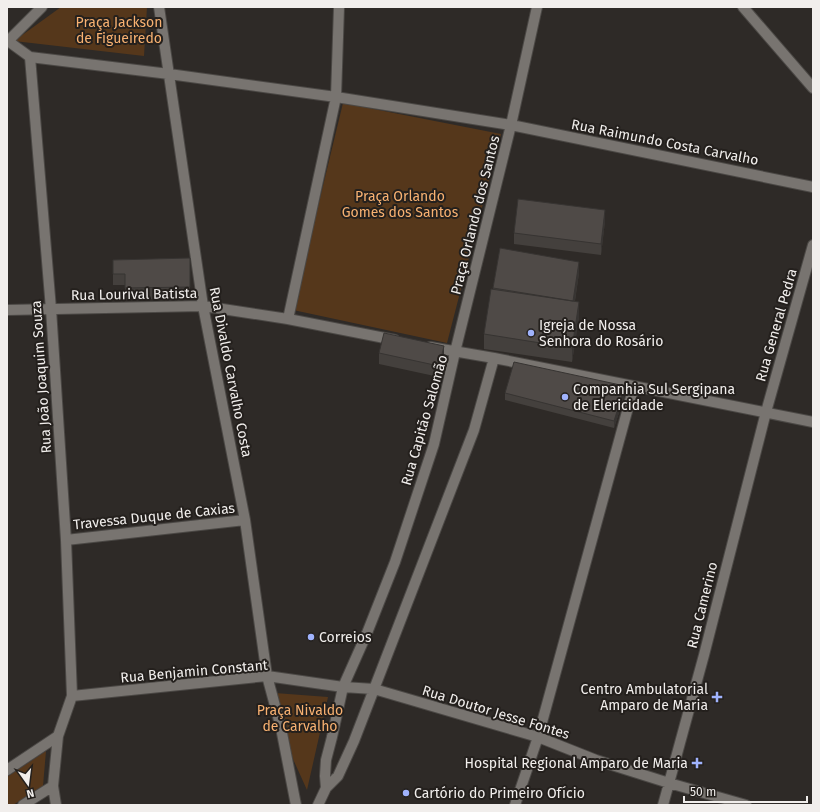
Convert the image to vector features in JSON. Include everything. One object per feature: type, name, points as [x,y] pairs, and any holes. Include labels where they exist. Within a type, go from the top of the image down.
[{"type":"street","points":[[42,7],[8,41],[30,57],[169,74],[159,7]]},
{"type":"street","points":[[339,7],[336,97],[288,318],[402,342]]},
{"type":"street","points":[[511,125],[537,7]]},
{"type":"street","points":[[743,7],[813,88]]},
{"type":"street","name":"Rua João Joaquim Souza","points":[[30,57],[51,309],[66,540],[72,696]]},
{"type":"street","name":"Praça Orlando dos Santos","points":[[169,74],[336,97],[511,125],[455,352]]},
{"type":"street","name":"Rua Divaldo Carvalho Costa","points":[[169,74],[203,306],[245,520],[266,676],[281,728],[296,805]]},
{"type":"street","name":"Rua Raimundo Costa Carvalho","points":[[511,125],[813,187]]},
{"type":"street","name":"Rua General Pedra","points":[[766,412],[813,245]]},
{"type":"street","name":"Rua Lourival Batista","points":[[7,310],[203,306],[288,318]]},
{"type":"street","points":[[417,345],[455,352]]},
{"type":"street","name":"Rua Capitão Salomão","points":[[318,805],[326,788],[338,776],[344,764],[374,689],[474,430],[494,358],[455,352],[432,452],[395,562],[367,633],[343,687],[326,760],[326,788]]},
{"type":"street","points":[[494,358],[813,422]]},
{"type":"street","points":[[515,805],[538,737],[634,386]]},
{"type":"street","name":"Rua Camerino","points":[[663,805],[706,648],[766,412]]},
{"type":"street","name":"Travessa Duque de Caxias","points":[[66,540],[245,520]]},
{"type":"street","name":"Rua Benjamin Constant","points":[[72,696],[266,676],[343,687],[374,689]]},
{"type":"street","name":"Rua Doutor Jesse Fontes","points":[[374,689],[538,737],[596,760],[746,805]]},
{"type":"street","points":[[56,805],[53,786],[58,736],[72,696]]},
{"type":"street","points":[[7,770],[58,736]]},
{"type":"street","points":[[23,805],[53,786]]},
{"type":"green space","name":"Praça Jackson de Figueiredo","points":[[61,7],[147,7],[144,56],[14,41]]},
{"type":"green space","name":"Praça Orlando Gomes dos Santos","points":[[343,103],[501,134],[447,343],[293,310]]},
{"type":"green space","name":"Praça Nivaldo de Carvalho","points":[[275,693],[328,697],[307,790],[274,717]]},
{"type":"green space","points":[[46,751],[43,786],[13,805],[7,805],[7,777]]},
{"type":"building","points":[[518,199],[605,210],[601,244],[514,233]]},
{"type":"building","points":[[500,248],[579,262],[573,301],[493,288]]},
{"type":"building","points":[[190,258],[190,287],[125,288],[125,274],[113,274],[113,260]]},
{"type":"building","name":"Igreja de Nossa Senhora do Rosário","points":[[491,289],[579,302],[572,348],[484,334]]},
{"type":"building","points":[[384,333],[444,346],[439,366],[379,353]]},
{"type":"building","name":"Companhia Sul Sergipana de Elericidade","points":[[514,362],[625,386],[614,421],[505,393]]},
{"type":"place","name":"Igreja de Nossa Senhora do Rosário","points":[[531,333]]},
{"type":"place","name":"Companhia Sul Sergipana de Elericidade","points":[[565,397]]},
{"type":"place","name":"Correios","points":[[311,637]]},
{"type":"place","name":"Centro Ambulatorial Amparo de Maria","points":[[717,697]]},
{"type":"place","name":"Hospital Regional Amparo de Maria","points":[[697,763]]},
{"type":"place","name":"Cartório do Primeiro Ofício","points":[[406,793]]}]
